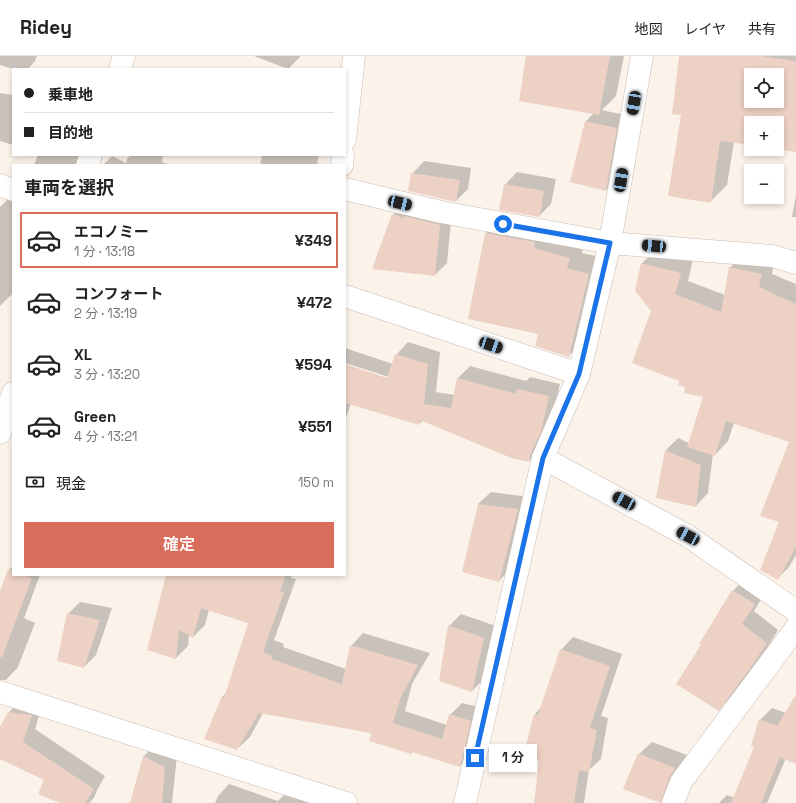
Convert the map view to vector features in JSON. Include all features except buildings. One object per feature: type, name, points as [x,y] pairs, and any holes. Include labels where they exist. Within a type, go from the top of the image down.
[{"type":"street","points":[[120,68],[124,56]]},
{"type":"street","points":[[346,131],[354,56]]},
{"type":"street","points":[[465,803],[543,458],[579,374],[610,243],[642,56]]},
{"type":"street","points":[[0,186],[12,190]]},
{"type":"street","points":[[346,189],[442,212],[610,243],[772,256],[796,263]]},
{"type":"street","points":[[346,296],[579,374]]},
{"type":"street","points":[[0,433],[12,396]]},
{"type":"street","points":[[543,458],[688,536],[796,611]]},
{"type":"street","points":[[674,803],[681,782],[796,628]]},
{"type":"street","points":[[0,692],[346,803]]},
{"type":"route","points":[[475,758],[543,458],[579,374],[610,243],[503,224]]}]
